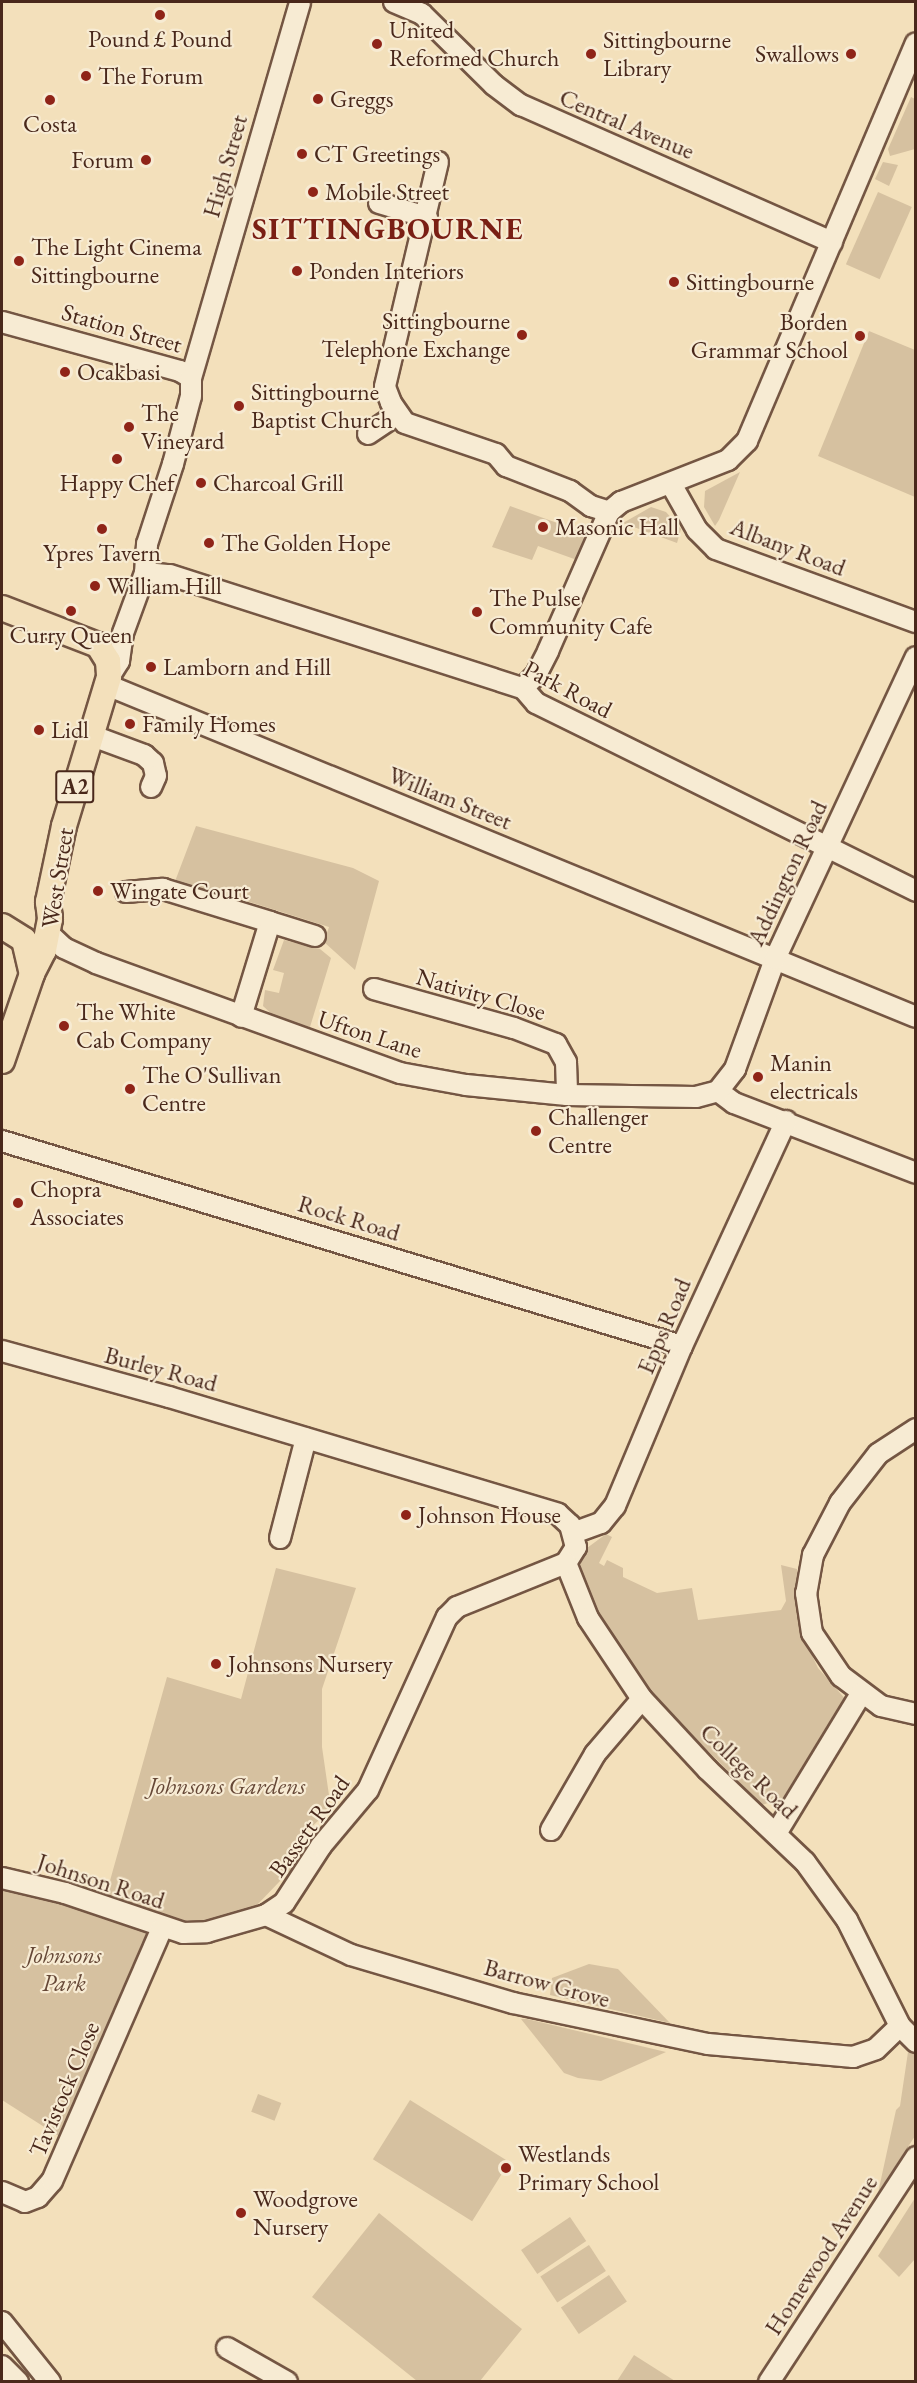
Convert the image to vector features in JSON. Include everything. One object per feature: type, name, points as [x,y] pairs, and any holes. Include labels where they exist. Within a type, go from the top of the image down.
[{"type":"main road","points":[[2,608],[99,645],[108,661],[108,681]]},
{"type":"main road","name":"West Street","points":[[32,974],[41,959],[48,933],[48,902],[90,735],[108,681]]},
{"type":"main road","name":"A2","points":[[3,926],[35,917],[48,902]]},
{"type":"main road","name":"A2","points":[[2,1061],[32,974],[26,942],[3,926]]},
{"type":"street","name":"High Street","points":[[191,378],[300,2]]},
{"type":"street","name":"Central Avenue","points":[[394,2],[422,14],[449,36],[494,85],[521,105],[831,242]]},
{"type":"street","points":[[523,688],[536,675],[548,651],[609,512],[621,502],[648,494],[728,460],[747,441],[915,43]]},
{"type":"street","points":[[438,162],[427,217],[385,387],[398,414],[405,423],[496,454],[506,466],[570,491],[591,506],[609,512]]},
{"type":"street","points":[[379,203],[427,217]]},
{"type":"street","name":"Station Street","points":[[2,322],[180,371],[191,378]]},
{"type":"street","name":"West Street","points":[[108,681],[119,661],[123,633],[145,573],[147,544],[173,464],[191,396],[191,378]]},
{"type":"street","points":[[368,434],[398,414]]},
{"type":"street","name":"Albany Road","points":[[671,484],[697,531],[716,549],[915,622]]},
{"type":"street","name":"Park Road","points":[[145,573],[170,575],[523,688],[536,703],[915,891]]},
{"type":"street","points":[[99,645],[113,642],[123,633]]},
{"type":"street","name":"Addington Road","points":[[718,1091],[735,1069],[775,959],[915,657]]},
{"type":"street","name":"William Street","points":[[108,681],[915,1017]]},
{"type":"street","points":[[90,735],[144,755],[153,763],[156,776],[151,787]]},
{"type":"street","points":[[126,892],[163,889],[315,936]]},
{"type":"street","points":[[241,1017],[270,922]]},
{"type":"street","name":"Ufton Lane","points":[[48,933],[64,948],[96,963],[400,1073],[466,1085],[567,1095],[696,1097],[718,1091]]},
{"type":"street","name":"Nativity Close","points":[[374,989],[514,1028],[556,1044],[566,1062],[567,1095]]},
{"type":"street","points":[[718,1091],[734,1103],[786,1121],[915,1173]]},
{"type":"street","name":"Epps Road","points":[[573,1533],[601,1523],[615,1506],[682,1346],[786,1121]]},
{"type":"street","name":"Rock Road","points":[[2,1141],[682,1346]]},
{"type":"street","name":"Burley Road","points":[[2,1351],[306,1438],[558,1514],[570,1525],[573,1533]]},
{"type":"street","points":[[915,1429],[889,1444],[865,1468],[826,1528],[807,1572],[806,1593],[813,1633],[826,1659],[861,1694],[881,1706],[915,1714]]},
{"type":"street","points":[[280,1538],[306,1438]]},
{"type":"street","points":[[566,1563],[576,1547],[573,1533]]},
{"type":"street","name":"College Road","points":[[566,1563],[588,1618],[642,1699],[707,1769],[777,1832],[805,1862],[847,1920],[900,2026],[915,2042]]},
{"type":"street","name":"Bassett Road","points":[[266,1915],[284,1903],[321,1846],[368,1790],[447,1617],[457,1607],[566,1563]]},
{"type":"street","points":[[777,1832],[861,1694]]},
{"type":"street","points":[[551,1830],[595,1754],[642,1699]]},
{"type":"street","name":"Johnson Road","points":[[2,1878],[65,1893],[183,1934],[207,1932],[266,1915]]},
{"type":"street","name":"Barrow Grove","points":[[266,1915],[351,1955],[513,2003],[708,2044],[853,2057],[876,2049],[900,2026]]},
{"type":"street","name":"Tavistock Close","points":[[2,2192],[25,2202],[38,2197],[52,2181],[162,1928]]},
{"type":"street","name":"Homewood Avenue","points":[[769,2382],[915,2157]]},
{"type":"street","points":[[2,2322],[50,2382]]},
{"type":"street","points":[[227,2348],[287,2382]]},
{"type":"street","points":[[2,2366],[18,2382]]},
{"type":"green space","points":[[911,97],[915,99],[915,149],[890,156],[888,149]]},
{"type":"green space","points":[[883,162],[898,165],[889,186],[875,179]]},
{"type":"green space","points":[[878,192],[912,207],[880,279],[846,264]]},
{"type":"green space","points":[[869,331],[915,350],[915,497],[818,456]]},
{"type":"green space","points":[[740,472],[715,526],[704,507],[705,491]]},
{"type":"green space","points":[[510,506],[585,533],[577,560],[538,546],[532,560],[492,547]]},
{"type":"green space","points":[[651,507],[666,512],[681,529],[677,543],[623,523]]},
{"type":"green space","points":[[196,826],[353,868],[379,881],[355,970],[324,942],[329,927],[231,896],[174,884]]},
{"type":"green space","points":[[284,940],[320,949],[331,958],[310,1027],[276,1018],[263,1006],[265,990],[279,993],[284,973],[273,970]]},
{"type":"green space","points":[[606,1534],[612,1537],[599,1563],[604,1566],[607,1560],[623,1568],[623,1577],[657,1593],[692,1588],[698,1620],[781,1610],[786,1601],[781,1565],[797,1569],[799,1628],[818,1668],[848,1702],[786,1797],[762,1805],[645,1688],[588,1607],[579,1574],[581,1561],[587,1548]]},
{"type":"green space","name":"Johnsons Gardens","points":[[276,1568],[356,1588],[322,1689],[322,1747],[331,1809],[295,1842],[303,1857],[257,1905],[240,1914],[189,1923],[106,1895],[167,1677],[241,1699]]},
{"type":"green space","name":"Johnsons Park","points":[[2,1884],[45,1894],[147,1933],[60,2137],[2,2100]]},
{"type":"green space","points":[[589,1964],[618,1969],[670,2023],[550,1995],[552,1978]]},
{"type":"green space","points":[[521,2019],[666,2052],[601,2081],[578,2078],[564,2073]]},
{"type":"green space","points":[[908,2052],[915,2053],[915,2136],[878,2193],[896,2110],[900,2106]]},
{"type":"green space","points":[[258,2094],[281,2103],[275,2121],[251,2112]]},
{"type":"green space","points":[[410,2100],[509,2162],[472,2221],[373,2159]]},
{"type":"green space","points":[[915,2198],[915,2259],[899,2277],[878,2256]]},
{"type":"green space","points":[[379,2213],[522,2329],[480,2381],[417,2381],[312,2297]]},
{"type":"green space","points":[[570,2217],[586,2241],[537,2274],[521,2250]]},
{"type":"green space","points":[[589,2245],[606,2271],[557,2303],[540,2277]]},
{"type":"green space","points":[[609,2275],[627,2302],[579,2334],[561,2307]]},
{"type":"green space","points":[[634,2355],[675,2381],[617,2381]]},
{"type":"place","name":"Pound £ Pound","points":[[160,15]]},
{"type":"place","name":"United Reformed Church","points":[[377,44]]},
{"type":"place","name":"Sittingbourne Library","points":[[591,54]]},
{"type":"place","name":"Swallows","points":[[851,54]]},
{"type":"place","name":"The Forum","points":[[86,76]]},
{"type":"place","name":"Greggs","points":[[318,99]]},
{"type":"place","name":"Costa","points":[[50,100]]},
{"type":"place","name":"CT Greetings","points":[[302,154]]},
{"type":"place","name":"Forum","points":[[146,160]]},
{"type":"place","name":"Mobile Street","points":[[313,192]]},
{"type":"place","name":"The Light Cinema Sittingbourne","points":[[19,261]]},
{"type":"place","name":"Ponden Interiors","points":[[297,271]]},
{"type":"place","name":"Sittingbourne","points":[[674,282]]},
{"type":"place","name":"Sittingbourne Telephone Exchange","points":[[522,335]]},
{"type":"place","name":"Borden Grammar School","points":[[860,336]]},
{"type":"place","name":"Ocakbasi","points":[[65,372]]},
{"type":"place","name":"Sittingbourne Baptist Church","points":[[239,406]]},
{"type":"place","name":"The Vineyard","points":[[129,427]]},
{"type":"place","name":"Happy Chef","points":[[117,459]]},
{"type":"place","name":"Charcoal Grill","points":[[201,483]]},
{"type":"place","name":"Masonic Hall","points":[[543,527]]},
{"type":"place","name":"Ypres Tavern","points":[[102,529]]},
{"type":"place","name":"The Golden Hope","points":[[209,543]]},
{"type":"place","name":"William Hill","points":[[95,586]]},
{"type":"place","name":"Curry Queen","points":[[71,611]]},
{"type":"place","name":"The Pulse Community Cafe","points":[[477,612]]},
{"type":"place","name":"Lamborn and Hill","points":[[151,667]]},
{"type":"place","name":"Family Homes","points":[[130,724]]},
{"type":"place","name":"Lidl","points":[[39,730]]},
{"type":"place","name":"Wingate Court","points":[[98,891]]},
{"type":"place","name":"The White Cab Company","points":[[64,1026]]},
{"type":"place","name":"Manin electricals","points":[[758,1077]]},
{"type":"place","name":"The O'Sullivan Centre","points":[[130,1089]]},
{"type":"place","name":"Challenger Centre","points":[[536,1131]]},
{"type":"place","name":"Chopra Associates","points":[[18,1203]]},
{"type":"place","name":"Johnson House","points":[[406,1515]]},
{"type":"place","name":"Johnsons Nursery","points":[[216,1664]]},
{"type":"place","name":"Westlands Primary School","points":[[506,2168]]},
{"type":"place","name":"Woodgrove Nursery","points":[[241,2213]]},
{"type":"district","name":"SITTINGBOURNE","points":[[388,229]]}]
